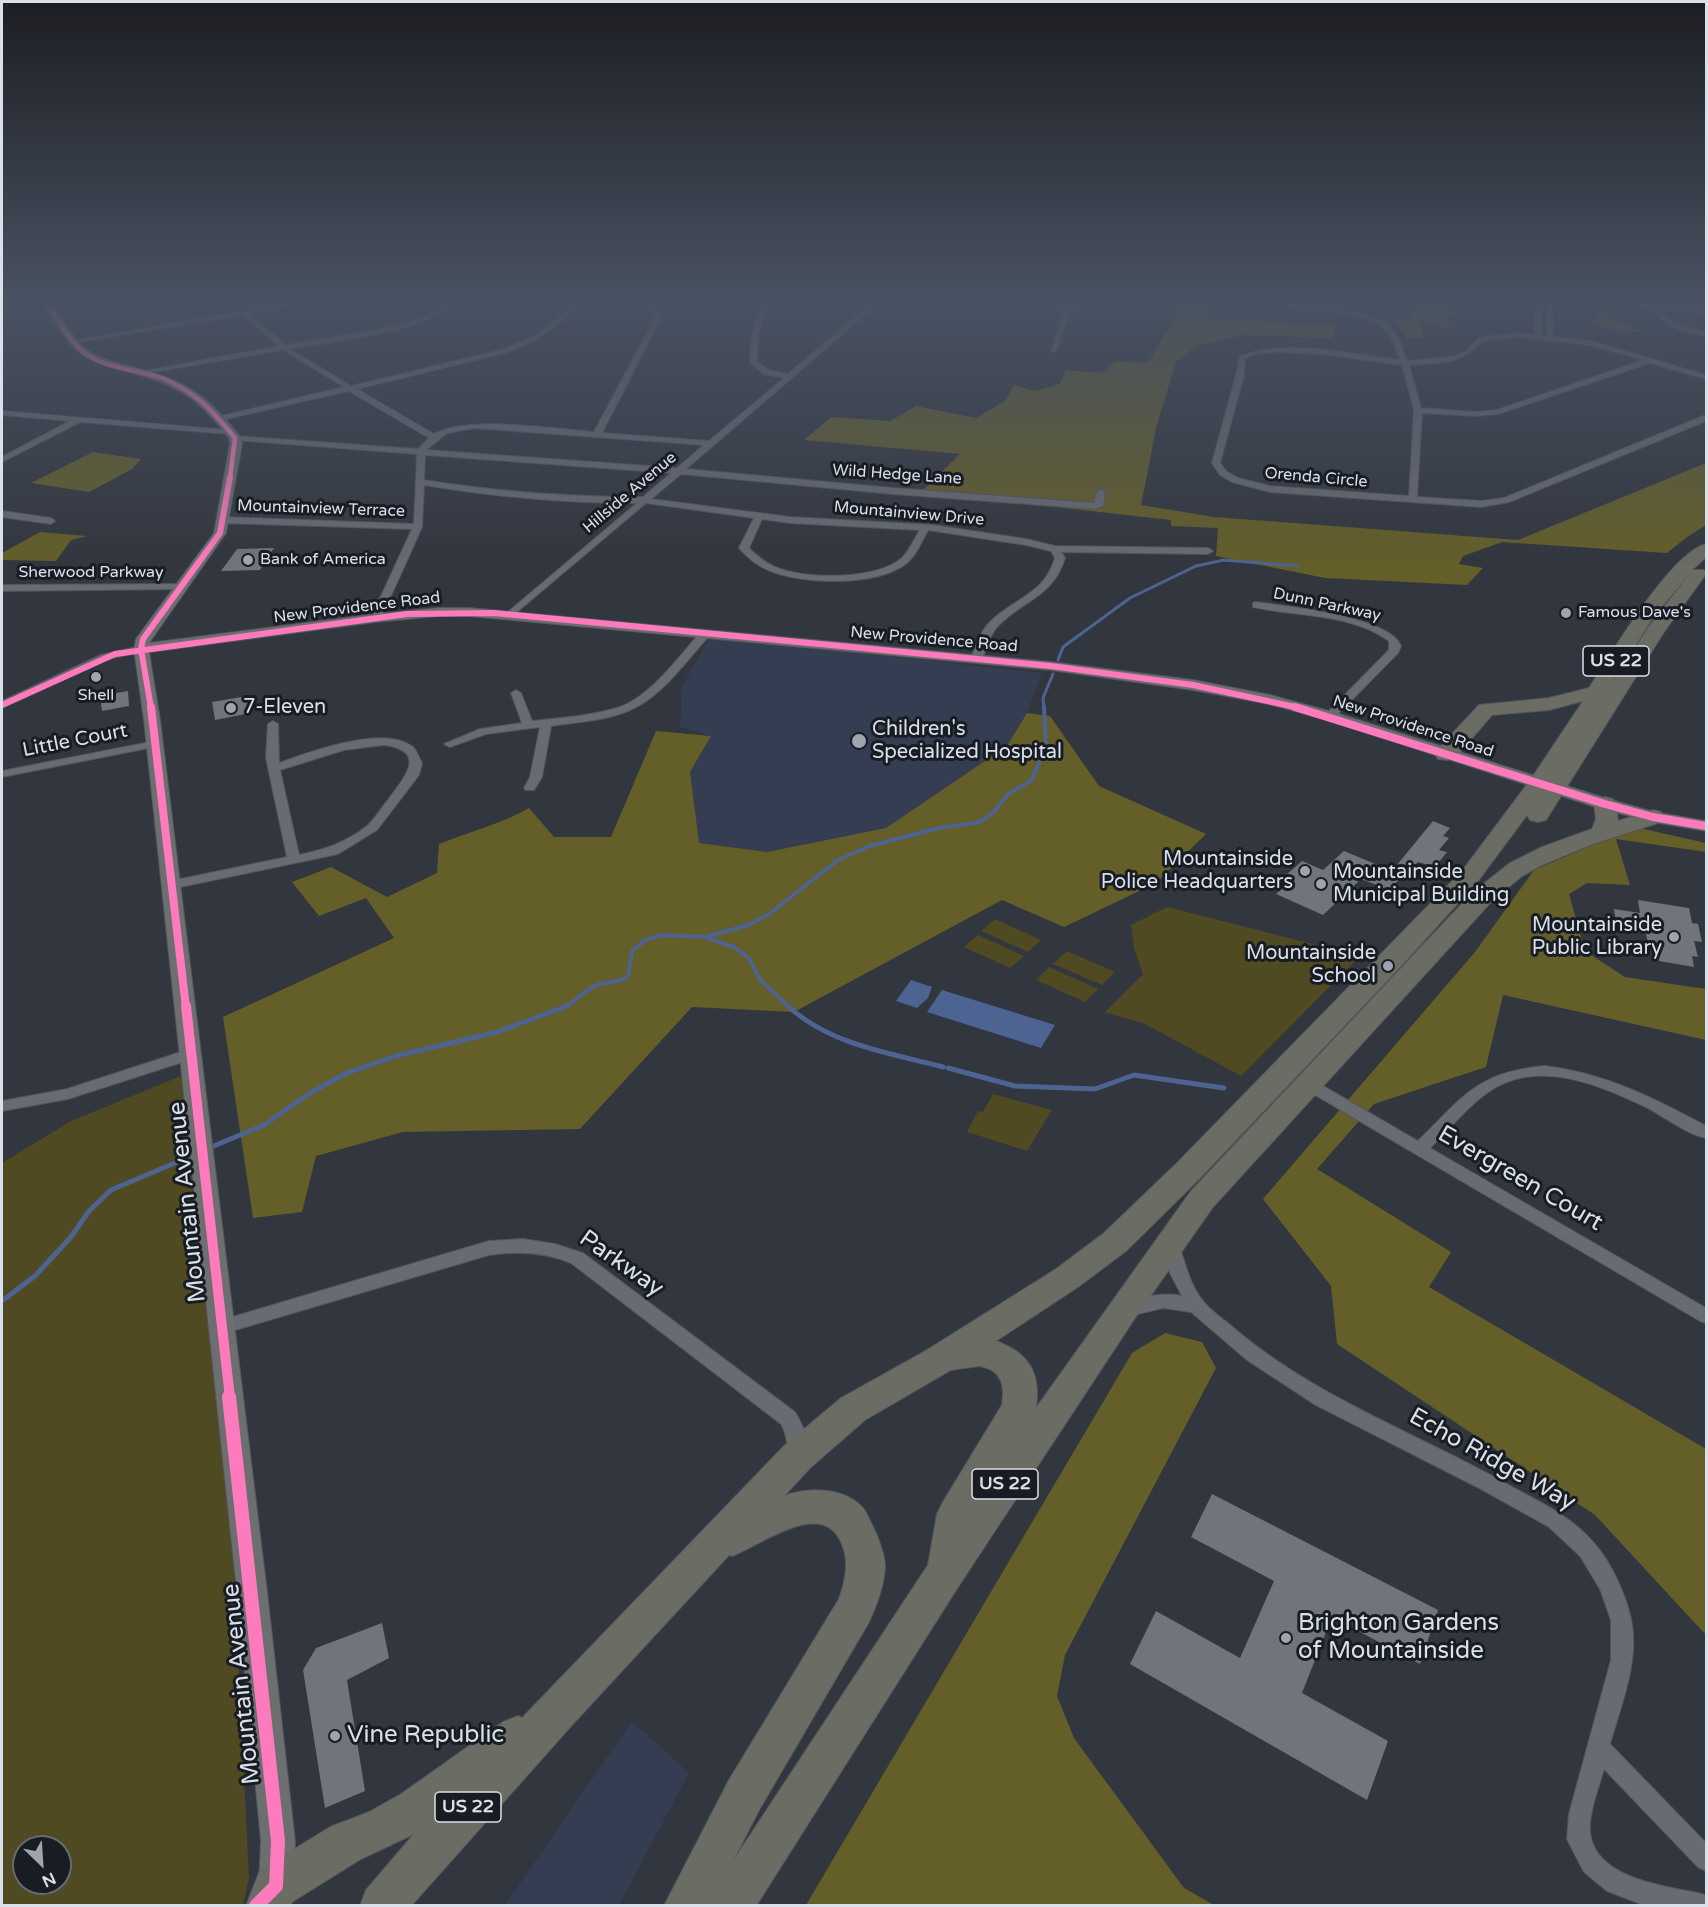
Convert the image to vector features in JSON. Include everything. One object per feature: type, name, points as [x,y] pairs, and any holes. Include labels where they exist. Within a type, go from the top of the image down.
[{"type":"highway","name":"US 22","points":[[730,1905],[944,1574],[1170,1243],[1202,1199],[1482,897],[1548,786],[1595,699],[1596,692],[1662,592],[1687,564],[1707,549]]},
{"type":"highway","name":"US 22","points":[[382,1905],[557,1710],[798,1456],[853,1409],[939,1360],[1067,1278],[1115,1242],[1188,1171],[1446,903],[1548,786],[1680,597],[1707,566]]},
{"type":"highway","points":[[1446,754],[1486,710],[1549,704],[1596,692]]},
{"type":"highway","points":[[1601,834],[1607,819],[1605,804]]},
{"type":"highway","points":[[1482,897],[1516,869],[1601,834],[1653,817]]},
{"type":"highway","points":[[939,1360],[976,1350],[999,1356],[1016,1371],[1021,1380],[1023,1395],[1019,1408],[956,1514],[944,1574]]},
{"type":"highway","points":[[686,1905],[744,1795],[855,1609],[867,1577],[863,1544],[848,1519],[830,1508],[802,1508],[765,1519],[722,1545],[698,1563]]},
{"type":"highway","points":[[267,1899],[346,1843],[416,1809],[557,1710]]},
{"type":"street","points":[[2,705],[105,657],[141,650],[143,639],[217,537],[224,520],[236,444],[220,419],[202,399],[185,390]]},
{"type":"street","points":[[220,419],[342,390]]},
{"type":"street","points":[[353,390],[433,437]]},
{"type":"street","points":[[597,435],[620,390]]},
{"type":"street","name":"Hillside Avenue","points":[[511,614],[772,390]]},
{"type":"street","name":"Orenda Circle","points":[[1236,390],[1216,463],[1218,468],[1230,478],[1264,488],[1474,504],[1506,500],[1707,418]]},
{"type":"street","points":[[1412,390],[1418,410],[1413,499]]},
{"type":"street","points":[[1418,410],[1470,414],[1498,412],[1563,390]]},
{"type":"street","points":[[2,413],[421,452],[679,471]]},
{"type":"street","points":[[2,460],[79,419]]},
{"type":"street","points":[[376,618],[418,527],[421,452],[433,437],[446,431],[475,426],[709,443]]},
{"type":"street","name":"Wild Hedge Lane","points":[[679,471],[893,491],[1095,506],[1100,504],[1101,492]]},
{"type":"street","name":"Mountainview Drive","points":[[420,482],[456,489],[537,498],[643,500],[759,516],[925,528],[1026,542],[1055,549],[1208,551]]},
{"type":"street","points":[[2,514],[51,521]]},
{"type":"street","points":[[759,516],[744,548],[750,556],[778,571],[822,578],[857,577],[894,566],[905,560],[925,528]]},
{"type":"street","name":"Mountainview Terrace","points":[[224,520],[418,527]]},
{"type":"street","points":[[976,659],[993,625],[1040,591],[1055,577],[1060,558],[1055,549]]},
{"type":"street","name":"Sherwood Parkway","points":[[2,588],[180,587]]},
{"type":"street","name":"Dunn Parkway","points":[[1256,605],[1287,609],[1377,628],[1394,640],[1396,646],[1394,651],[1330,716]]},
{"type":"street","name":"New Providence Road","points":[[141,650],[376,618],[438,612],[511,614],[1097,671],[1193,685],[1270,700],[1330,716],[1605,804],[1653,817],[1707,826]]},
{"type":"street","points":[[450,744],[484,731],[609,714],[638,703],[650,694],[705,634]]},
{"type":"street","name":"Mountain Avenue","points":[[141,650],[155,744],[201,1137],[278,1841],[267,1899]]},
{"type":"street","points":[[516,693],[528,724]]},
{"type":"street","points":[[530,788],[536,777],[546,723]]},
{"type":"street","points":[[273,724],[272,758],[294,860]]},
{"type":"street","points":[[171,885],[334,851],[374,827],[413,775],[416,763],[410,750],[396,743],[376,742],[309,756],[274,768]]},
{"type":"street","name":"Little Court","points":[[2,774],[155,744]]},
{"type":"street","points":[[2,1106],[68,1094],[190,1054]]},
{"type":"street","points":[[1420,1149],[1490,1084],[1526,1072],[1572,1074],[1608,1084],[1707,1132]]},
{"type":"street","name":"Evergreen Court","points":[[1308,1084],[1707,1316]]},
{"type":"street","name":"Echo Ridge Way","points":[[1170,1243],[1177,1271],[1197,1307],[1253,1355],[1320,1398],[1484,1481],[1556,1521],[1587,1550],[1609,1585],[1621,1620],[1622,1660],[1580,1814],[1579,1839],[1592,1864],[1615,1883],[1643,1893],[1701,1905]]},
{"type":"street","name":"Parkway","points":[[222,1328],[489,1248],[524,1245],[558,1250],[577,1258],[788,1418],[796,1434],[798,1456]]},
{"type":"street","name":"Echo Ridge Way","points":[[1121,1312],[1157,1300],[1170,1300],[1197,1307]]},
{"type":"street","points":[[1598,1746],[1707,1858]]},
{"type":"shaded area","points":[[1011,390],[1167,390],[1157,424],[1141,505],[1214,517],[1518,540],[1706,463],[1706,525],[1667,553],[1502,542],[1463,556],[1459,564],[1483,568],[1467,585],[1325,578],[1216,556],[1218,528],[1171,526],[1171,520],[921,492],[960,454],[804,440],[831,417],[890,421],[916,406],[976,418],[1005,401]]},
{"type":"shaded area","points":[[93,452],[141,459],[132,469],[89,492],[31,483]]},
{"type":"shaded area","points":[[40,532],[87,536],[71,540],[56,561],[2,560],[2,553]]},
{"type":"shaded area","name":"Children's Specialized Hospital","points":[[710,637],[1042,673],[1027,713],[1007,746],[886,828],[767,852],[698,843],[690,772],[711,736],[680,727],[682,686]]},
{"type":"shaded area","points":[[1027,713],[1050,716],[1099,786],[1206,834],[1156,883],[1064,927],[1002,900],[794,1012],[692,1007],[580,1129],[403,1132],[316,1156],[302,1212],[253,1218],[223,1017],[394,938],[366,898],[319,916],[292,882],[331,867],[387,897],[437,873],[439,844],[529,808],[554,837],[611,837],[656,731],[711,736],[690,772],[699,843],[767,852],[886,828],[1007,746]]},
{"type":"shaded area","points":[[1635,827],[1706,843],[1706,852],[1616,839],[1630,885],[1587,883],[1569,894],[1585,951],[1625,977],[1706,989],[1706,1040],[1503,995],[1486,1067],[1374,1104],[1317,1169],[1451,1252],[1429,1287],[1706,1449],[1706,1635],[1595,1515],[1337,1344],[1331,1286],[1263,1199],[1475,952],[1534,870]]},
{"type":"shaded area","points":[[1167,907],[1360,956],[1241,1076],[1145,1024],[1105,1012],[1143,974],[1134,948],[1131,925]]},
{"type":"shaded area","points":[[995,919],[1041,940],[1028,952],[981,931]]},
{"type":"shaded area","points":[[978,935],[1024,956],[1010,968],[964,947]]},
{"type":"shaded area","points":[[1067,951],[1115,972],[1102,985],[1053,964]]},
{"type":"shaded area","points":[[1049,967],[1098,989],[1085,1002],[1036,980]]},
{"type":"shaded area","points":[[193,1071],[222,1327],[249,1878],[243,1905],[2,1905],[2,1163],[71,1121]]},
{"type":"shaded area","points":[[993,1094],[1052,1110],[1027,1151],[967,1132],[978,1111],[983,1112]]},
{"type":"shaded area","points":[[1165,1333],[1202,1342],[1216,1368],[1065,1655],[1057,1696],[1074,1738],[1184,1888],[1214,1905],[806,1905],[1132,1353]]},
{"type":"shaded area","points":[[632,1721],[689,1773],[619,1905],[505,1905]]},
{"type":"water","points":[[911,980],[932,987],[928,998],[917,1008],[896,1001]]},
{"type":"water","points":[[942,990],[1055,1025],[1041,1048],[927,1012]]},
{"type":"building","name":"Bank of America","points":[[274,548],[260,570],[221,571],[237,549]]},
{"type":"building","points":[[128,691],[129,706],[102,711],[100,696]]},
{"type":"building","name":"7-Eleven","points":[[247,696],[251,713],[215,720],[212,702]]},
{"type":"building","name":"Mountainside Municipal Building","points":[[1433,821],[1450,828],[1443,836],[1449,838],[1439,850],[1447,852],[1435,867],[1418,862],[1381,897],[1374,892],[1379,886],[1361,879],[1323,915],[1276,894],[1294,878],[1286,875],[1302,861],[1323,870],[1344,851],[1392,871]]},
{"type":"building","name":"Mountainside Public Library","points":[[1638,900],[1689,908],[1692,923],[1698,924],[1702,942],[1694,941],[1698,957],[1692,956],[1694,967],[1659,961],[1656,948],[1649,947],[1646,934],[1617,929],[1614,909],[1640,913]]},
{"type":"building","name":"Brighton Gardens of Mountainside","points":[[1212,1494],[1438,1610],[1420,1664],[1332,1617],[1302,1693],[1388,1741],[1367,1800],[1130,1664],[1156,1611],[1240,1658],[1274,1581],[1191,1537]]},
{"type":"building","name":"Vine Republic","points":[[382,1623],[389,1658],[347,1680],[365,1791],[325,1808],[303,1670],[316,1648]]},
{"type":"waterway","points":[[1058,660],[1063,647],[1130,598],[1196,566],[1224,560],[1298,566]]},
{"type":"waterway","points":[[1044,708],[1043,698],[1053,674]]},
{"type":"waterway","points":[[565,1007],[595,986],[618,981],[628,976],[632,951],[645,940],[663,935],[705,937],[748,925],[769,914],[838,860],[870,846],[939,828],[980,822],[994,812],[1008,794],[1031,781],[1046,747],[1044,707]]},
{"type":"waterway","points":[[707,938],[734,947],[749,958],[760,980],[790,1008]]},
{"type":"waterway","points":[[788,1006],[822,1030],[842,1039],[882,1052],[943,1067]]},
{"type":"waterway","points":[[209,1148],[264,1125],[310,1093],[347,1073],[396,1056],[497,1032],[565,1007]]},
{"type":"waterway","points":[[948,1068],[1015,1086],[1095,1089],[1134,1075],[1224,1088]]},
{"type":"waterway","points":[[2,1301],[35,1276],[71,1237],[89,1211],[111,1190],[196,1154]]},
{"type":"cycle path","points":[[187,390],[209,406],[235,438],[236,444],[220,533],[143,639],[141,649],[150,701],[201,1137],[278,1841],[276,1886],[256,1906]]},
{"type":"cycle path","points":[[2,705],[115,654],[407,614],[494,613],[1051,666],[1193,685],[1270,700],[1330,716],[1605,804],[1653,817],[1706,826]]},
{"type":"place","name":"Bank of America","points":[[248,560]]},
{"type":"place","name":"Famous Dave's","points":[[1566,613]]},
{"type":"place","name":"Shell","points":[[96,677]]},
{"type":"place","name":"7-Eleven","points":[[231,708]]},
{"type":"place","name":"Children's Specialized Hospital","points":[[859,741]]},
{"type":"place","name":"Mountainside Police Headquarters","points":[[1305,871]]},
{"type":"place","name":"Mountainside Municipal Building","points":[[1321,884]]},
{"type":"place","name":"Mountainside Public Library","points":[[1674,937]]},
{"type":"place","name":"Mountainside School","points":[[1388,966]]},
{"type":"place","name":"Brighton Gardens of Mountainside","points":[[1286,1638]]},
{"type":"place","name":"Vine Republic","points":[[335,1736]]}]
